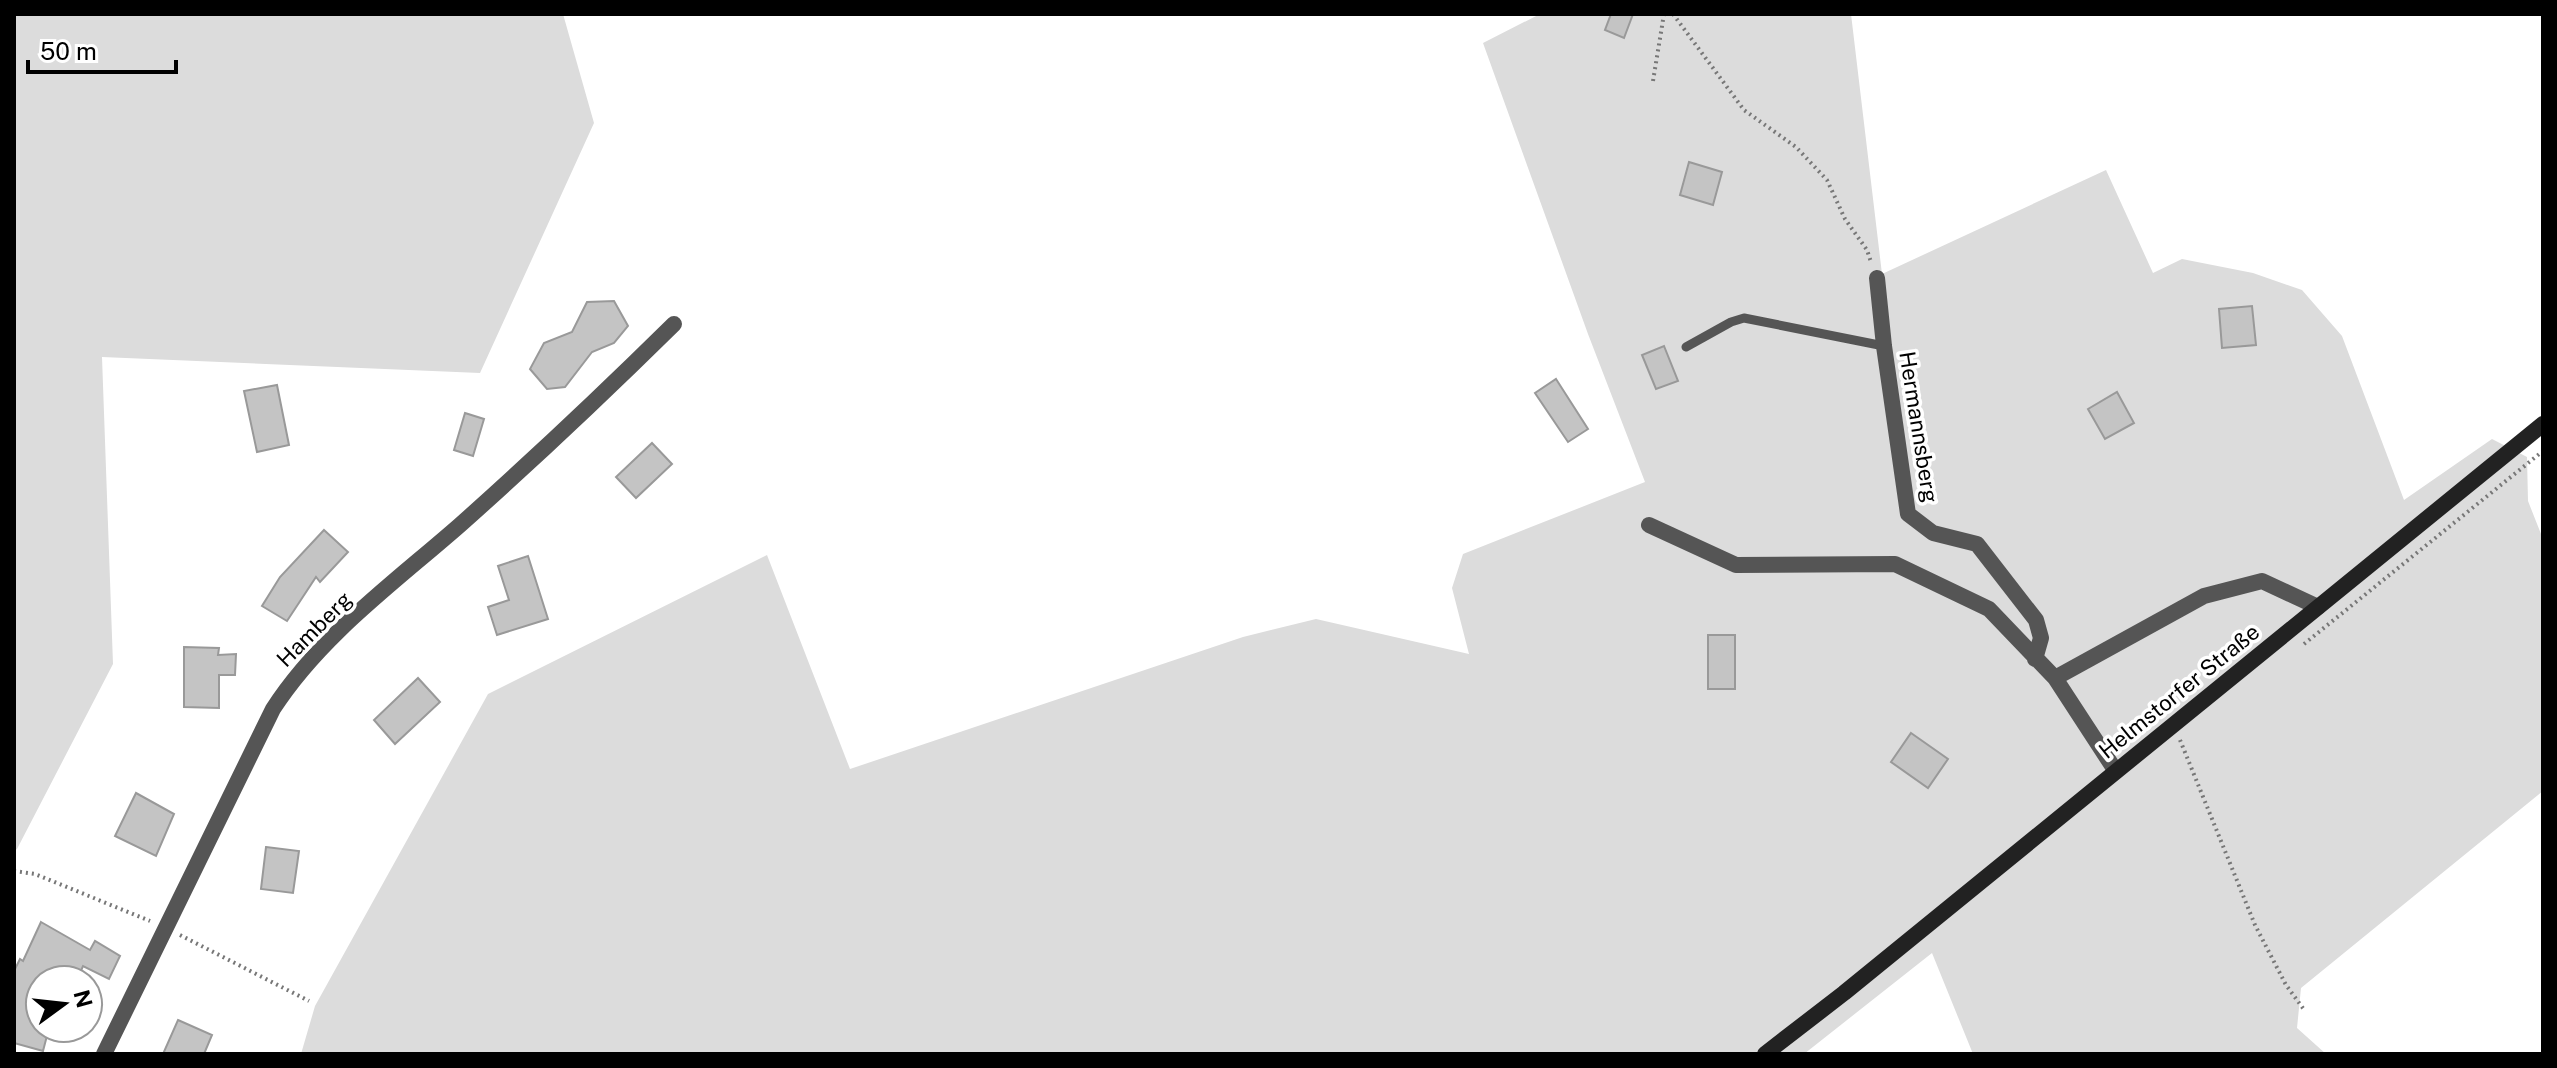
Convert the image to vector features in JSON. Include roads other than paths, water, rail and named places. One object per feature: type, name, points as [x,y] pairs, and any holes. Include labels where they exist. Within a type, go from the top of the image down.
[{"type":"main road","name":"Helmstorfer Straße","points":[[1765,1054],[2543,424]]},
{"type":"street","name":"Hermannsberg","points":[[1877,278],[1908,514],[1933,533],[1977,544],[2036,620],[2041,638],[2035,659]]},
{"type":"street","name":"Hamberg","points":[[104,1054],[273,709],[294,677],[338,633],[546,450],[674,324]]},
{"type":"street","points":[[1649,525],[1736,565],[1895,564],[1989,609],[2055,678],[2115,770]]},
{"type":"street","points":[[2055,678],[2204,596],[2233,588],[2262,581],[2318,607]]},
{"type":"lane","points":[[1686,347],[1744,318],[1884,346]]}]
